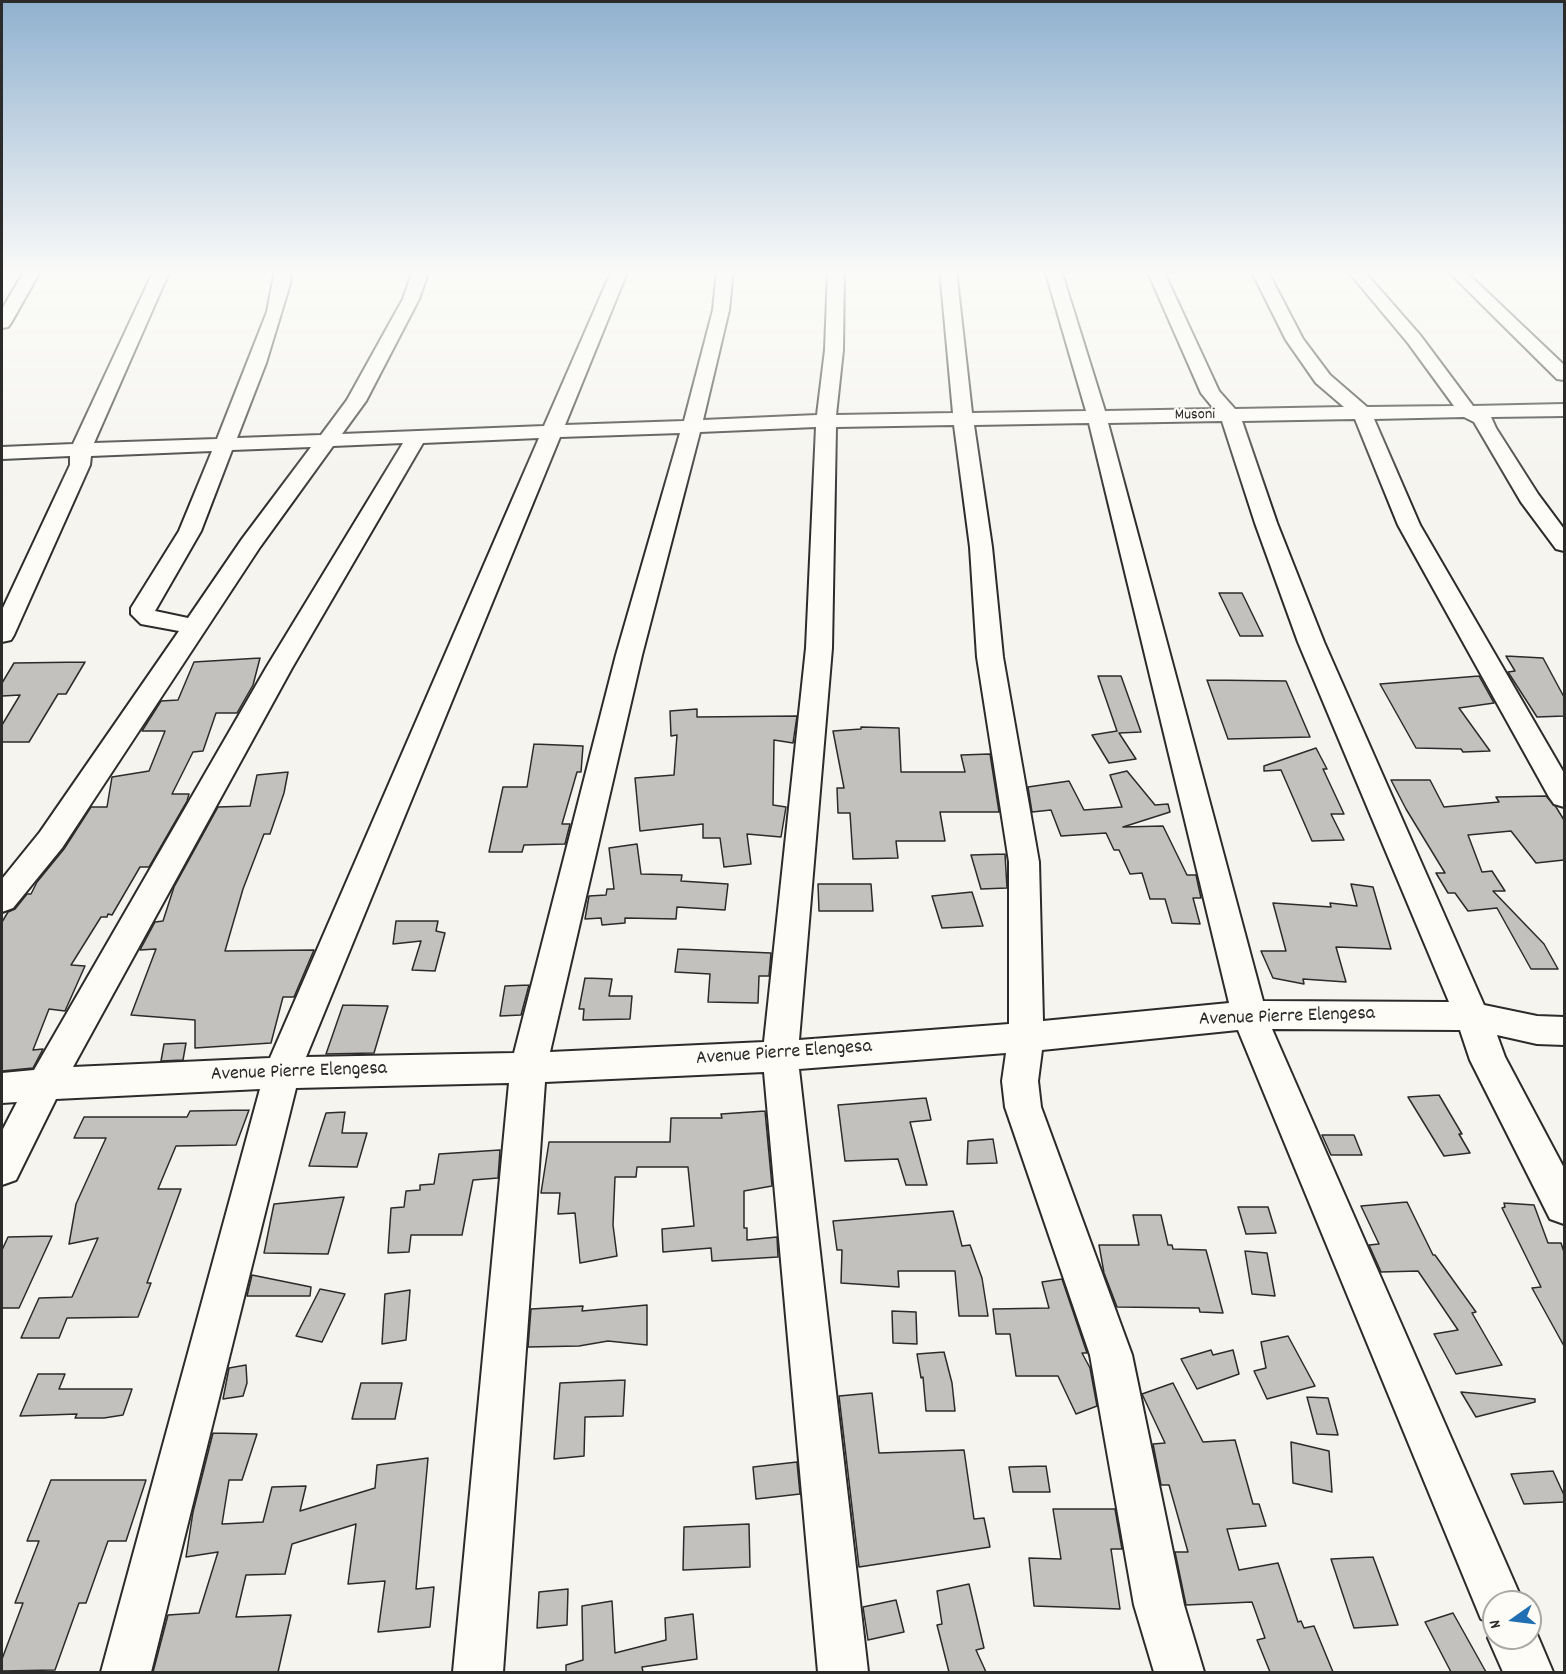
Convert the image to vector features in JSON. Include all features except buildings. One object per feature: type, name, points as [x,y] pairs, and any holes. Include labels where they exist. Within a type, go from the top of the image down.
[{"type":"street","points":[[2,635],[80,465],[81,449],[127,348]]},
{"type":"street","points":[[196,627],[150,619],[143,614],[143,608],[190,531],[260,348]]},
{"type":"street","points":[[2,900],[51,840],[250,544],[356,401],[384,348]]},
{"type":"street","points":[[126,1672],[282,1073],[588,348]]},
{"type":"street","points":[[478,1672],[528,1068],[629,655],[693,426],[712,348]]},
{"type":"street","points":[[834,348],[826,421],[819,648],[780,1056],[843,1672]]},
{"type":"street","points":[[956,348],[963,419],[981,547],[990,657],[1024,862],[1026,1037],[1020,1081],[1023,1107],[1111,1355],[1159,1605],[1179,1672]]},
{"type":"street","points":[[1076,348],[1097,417],[1249,1015],[1493,1590]]},
{"type":"street","points":[[1190,348],[1210,393],[1230,415],[1266,523],[1311,642],[1473,1016],[1488,1060],[1564,1206]]},
{"type":"street","points":[[1301,348],[1323,379],[1362,412],[1408,525],[1564,797]]},
{"type":"street","points":[[1421,348],[1468,412],[1483,419],[1486,428],[1529,497],[1564,544]]},
{"type":"street","points":[[1536,348],[1564,375]]},
{"type":"street","name":"Musoni","points":[[2,453],[826,421],[1564,410]]},
{"type":"street","points":[[2,1168],[45,1084],[279,668],[416,438]]},
{"type":"street","name":"Avenue Pierre Elengesa","points":[[2,1088],[282,1073],[528,1068],[780,1056],[1026,1037],[1249,1015],[1473,1016],[1537,1030],[1564,1031]]},
{"type":"street","points":[[1519,1650],[1528,1672]]}]
